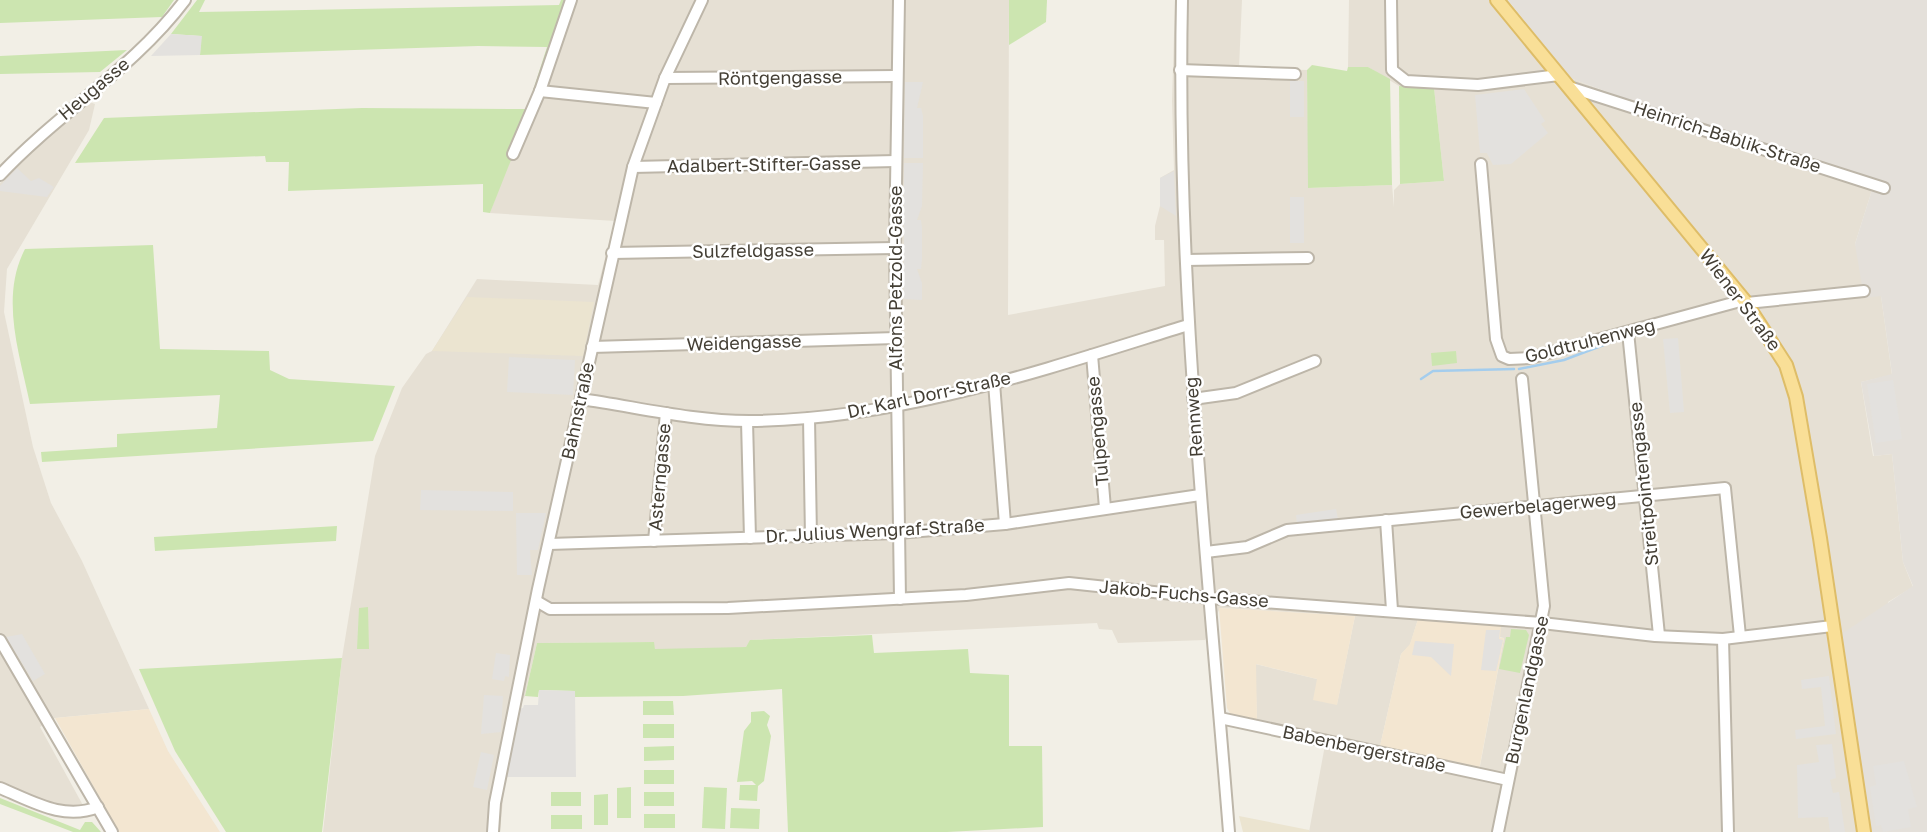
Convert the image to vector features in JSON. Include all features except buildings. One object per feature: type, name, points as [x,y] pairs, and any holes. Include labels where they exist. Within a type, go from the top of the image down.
[{"type":"main road","name":"Wiener Straße","points":[[1497,0],[1745,302],[1776,345],[1792,381],[1820,538],[1864,832]]},
{"type":"street","name":"Heugasse","points":[[0,175],[49,127],[141,49],[185,0]]},
{"type":"street","points":[[513,154],[540,90],[571,0]]},
{"type":"street","name":"Bahnstraße","points":[[493,832],[495,803],[549,544],[633,167],[666,78],[702,0]]},
{"type":"street","name":"Alfons Petzold-Gasse","points":[[899,0],[895,76],[895,248],[900,599]]},
{"type":"street","name":"Rennweg","points":[[1182,0],[1180,69],[1188,325],[1229,832]]},
{"type":"street","points":[[1391,0],[1392,70],[1406,80],[1478,85],[1559,75]]},
{"type":"street","points":[[1180,69],[1295,74]]},
{"type":"street","name":"Röntgengasse","points":[[666,78],[682,81],[895,76]]},
{"type":"street","name":"Heinrich-Bablik-Straße","points":[[1569,87],[1884,188]]},
{"type":"street","points":[[540,90],[656,103]]},
{"type":"street","name":"Adalbert-Stifter-Gasse","points":[[633,167],[895,161]]},
{"type":"street","name":"Goldtruhenweg","points":[[1481,164],[1496,340],[1502,356],[1509,359],[1530,358],[1745,302],[1864,291]]},
{"type":"street","name":"Sulzfeldgasse","points":[[612,253],[895,248]]},
{"type":"street","points":[[1186,260],[1308,258]]},
{"type":"street","name":"Dr. Karl Dorr-Straße","points":[[581,399],[666,413],[747,421],[809,418],[897,405],[994,383],[1188,325]]},
{"type":"street","name":"Streitpointengasse","points":[[1629,332],[1659,635]]},
{"type":"street","name":"Weidengasse","points":[[592,347],[896,338]]},
{"type":"street","name":"Tulpengasse","points":[[1092,355],[1105,508]]},
{"type":"street","points":[[1193,399],[1238,392],[1315,361]]},
{"type":"street","name":"Burgenlandgasse","points":[[1498,832],[1544,606],[1522,379]]},
{"type":"street","points":[[994,383],[1005,524]]},
{"type":"street","name":"Asterngasse","points":[[654,541],[666,413]]},
{"type":"street","points":[[809,418],[811,537]]},
{"type":"street","points":[[747,421],[750,538]]},
{"type":"street","name":"Gewerbelagerweg","points":[[1206,552],[1247,547],[1287,530],[1725,488],[1740,636]]},
{"type":"street","name":"Dr. Julius Wengraf-Straße","points":[[549,544],[898,533],[1005,524],[1200,495]]},
{"type":"street","points":[[1386,520],[1392,610]]},
{"type":"street","name":"Jakob-Fuchs-Gasse","points":[[538,602],[550,609],[728,608],[900,599],[1069,583],[1210,598],[1392,610],[1723,639],[1832,625]]},
{"type":"street","points":[[1723,639],[1728,832]]},
{"type":"street","points":[[0,640],[112,832]]},
{"type":"street","name":"Babenbergerstraße","points":[[1220,718],[1508,780]]},
{"type":"street","points":[[0,788],[60,812],[82,813],[98,807]]},
{"type":"shaded area","points":[[567,0],[1009,0],[1008,315],[1165,286],[1164,240],[1155,240],[1155,226],[1160,206],[1160,178],[1174,170],[1172,101],[1175,0],[1242,0],[1239,68],[1307,70],[1309,188],[1392,185],[1394,207],[1394,190],[1400,184],[1444,181],[1434,88],[1399,86],[1368,67],[1348,67],[1349,0],[1508,0],[1570,78],[1872,190],[1855,244],[1881,296],[1892,375],[1861,382],[1873,456],[1892,454],[1903,562],[1913,587],[1888,602],[1869,832],[1309,832],[1325,745],[1478,777],[1504,638],[1418,619],[1410,645],[1401,654],[1380,746],[1257,721],[1255,664],[1317,679],[1337,704],[1355,616],[1220,608],[1205,640],[1118,643],[1112,630],[1099,629],[1097,623],[751,640],[746,647],[719,650],[655,649],[653,642],[537,643],[525,696],[518,709],[505,777],[500,832],[323,832],[342,658],[375,456],[402,388],[426,354],[432,351],[477,279],[598,285],[615,221],[490,213]]},
{"type":"shaded area","points":[[1508,0],[1927,0],[1927,832],[1869,832],[1840,635],[1913,586],[1903,562],[1892,454],[1874,456],[1861,382],[1892,374],[1881,296],[1864,298],[1855,244],[1872,190],[1570,78]]},
{"type":"shaded area","points":[[171,34],[202,36],[200,55],[151,56]]},
{"type":"shaded area","points":[[1290,81],[1304,81],[1304,117],[1290,117]]},
{"type":"shaded area","points":[[905,82],[923,82],[917,108],[921,108],[923,116],[923,158],[904,158]]},
{"type":"shaded area","points":[[1524,89],[1545,121],[1541,124],[1548,133],[1511,164],[1493,165],[1487,153],[1480,153],[1475,95]]},
{"type":"shaded area","points":[[87,101],[95,104],[89,130],[7,269],[4,312],[33,447],[51,503],[82,561],[149,709],[55,718],[40,727],[85,809],[60,809],[0,782],[0,183]]},
{"type":"shaded area","points":[[904,163],[923,163],[922,206],[917,220],[921,220],[922,228],[921,269],[917,269],[922,283],[922,300],[904,299]]},
{"type":"shaded area","points":[[17,168],[31,181],[39,178],[54,187],[47,197],[0,191],[0,186]]},
{"type":"shaded area","points":[[1174,171],[1176,216],[1160,206],[1160,178]]},
{"type":"shaded area","points":[[1290,197],[1304,197],[1304,243],[1290,243]]},
{"type":"shaded area","points":[[467,297],[594,302],[583,356],[432,351]]},
{"type":"shaded area","points":[[1678,338],[1684,412],[1670,413],[1663,339]]},
{"type":"shaded area","points":[[509,357],[575,360],[573,395],[507,392]]},
{"type":"shaded area","points":[[1893,380],[1902,439],[1876,443],[1867,384]]},
{"type":"shaded area","points":[[421,490],[513,492],[513,511],[420,510]]},
{"type":"shaded area","points":[[1336,509],[1338,519],[1297,524],[1296,515]]},
{"type":"shaded area","points":[[516,513],[546,513],[538,550],[530,550],[532,575],[517,575]]},
{"type":"shaded area","points":[[1219,608],[1355,616],[1337,705],[1313,700],[1317,679],[1256,664],[1257,721],[1231,715],[1227,708]]},
{"type":"shaded area","points":[[1418,619],[1501,626],[1500,638],[1504,638],[1479,770],[1380,746],[1401,654],[1410,644]]},
{"type":"shaded area","points":[[1486,630],[1500,630],[1499,639],[1503,640],[1496,671],[1481,670]]},
{"type":"shaded area","points":[[22,634],[45,674],[33,681],[6,637]]},
{"type":"shaded area","points":[[1415,641],[1454,644],[1451,676],[1431,657],[1412,655]]},
{"type":"shaded area","points":[[496,653],[510,655],[509,677],[505,676],[504,681],[492,679]]},
{"type":"shaded area","points":[[1829,676],[1836,734],[1796,739],[1795,730],[1825,726],[1821,687],[1802,689],[1801,680]]},
{"type":"shaded area","points":[[539,690],[575,691],[576,777],[505,777],[518,709],[524,705],[538,705]]},
{"type":"shaded area","points":[[484,695],[503,696],[501,732],[481,734]]},
{"type":"shaded area","points":[[149,709],[168,751],[220,832],[119,832],[55,718]]},
{"type":"shaded area","points":[[1832,744],[1836,778],[1830,780],[1833,793],[1839,792],[1845,832],[1830,832],[1828,817],[1798,818],[1797,765],[1819,762],[1816,745]]},
{"type":"shaded area","points":[[481,752],[494,755],[487,790],[473,787]]},
{"type":"shaded area","points":[[1904,761],[1917,807],[1908,809],[1911,827],[1883,832],[1881,825],[1876,826],[1870,787],[1876,785],[1873,766]]},
{"type":"shaded area","points":[[1239,816],[1309,830],[1309,832],[1243,832]]},
{"type":"green space","points":[[0,0],[174,0],[162,17],[0,23]]},
{"type":"green space","points":[[197,0],[205,0],[199,12],[559,5],[561,0],[567,0],[538,92],[490,213],[483,212],[483,184],[288,191],[289,162],[266,162],[265,156],[75,163],[104,118],[362,108],[527,109],[547,47],[478,46],[200,55],[201,36],[171,34]]},
{"type":"green space","points":[[1009,0],[1047,0],[1046,22],[1009,45]]},
{"type":"green space","points":[[127,50],[100,72],[0,74],[0,56]]},
{"type":"green space","points":[[1312,65],[1347,71],[1348,67],[1368,67],[1390,79],[1392,185],[1308,188],[1307,70]]},
{"type":"green space","points":[[1399,86],[1434,88],[1444,181],[1400,184]]},
{"type":"green space","points":[[153,245],[160,349],[269,351],[270,370],[289,379],[395,386],[373,441],[42,462],[41,452],[117,447],[117,434],[217,428],[220,395],[30,404],[17,345],[13,305],[18,267],[25,249]]},
{"type":"green space","points":[[1456,351],[1457,363],[1432,366],[1431,353]]},
{"type":"green space","points":[[337,526],[336,541],[155,551],[154,537]]},
{"type":"green space","points":[[368,607],[369,649],[357,649],[359,608]]},
{"type":"green space","points":[[1511,629],[1526,630],[1529,635],[1520,673],[1499,669],[1506,637],[1510,637]]},
{"type":"green space","points":[[872,635],[874,653],[968,649],[970,673],[1009,675],[1009,746],[1042,746],[1043,827],[947,832],[788,832],[782,689],[683,696],[575,697],[575,691],[539,690],[538,697],[525,696],[537,643],[654,642],[655,649],[746,647],[750,640]]},
{"type":"green space","points":[[342,658],[322,832],[226,832],[175,751],[139,669]]},
{"type":"green space","points":[[643,701],[673,701],[674,715],[643,715]]},
{"type":"green space","points":[[764,711],[770,716],[767,725],[771,736],[764,781],[758,786],[757,801],[739,800],[740,785],[756,785],[752,781],[737,782],[744,731],[751,722],[751,712]]},
{"type":"green space","points":[[643,724],[674,724],[674,738],[643,738]]},
{"type":"green space","points":[[674,746],[674,760],[644,761],[644,747]]},
{"type":"green space","points":[[644,770],[674,770],[674,784],[644,784]]},
{"type":"green space","points":[[631,787],[631,818],[617,818],[617,788]]},
{"type":"green space","points":[[704,787],[727,788],[725,829],[702,828]]},
{"type":"green space","points":[[551,792],[581,792],[581,806],[551,806]]},
{"type":"green space","points":[[644,792],[674,792],[674,806],[644,806]]},
{"type":"green space","points":[[608,794],[608,825],[594,825],[594,795]]},
{"type":"green space","points":[[0,798],[80,830],[85,822],[92,822],[101,832],[73,832],[0,804]]},
{"type":"green space","points":[[731,808],[760,809],[759,829],[730,828]]},
{"type":"green space","points":[[644,814],[675,814],[675,828],[644,828]]},
{"type":"green space","points":[[551,815],[582,815],[582,829],[551,829]]},
{"type":"waterway","points":[[1519,369],[1564,360],[1622,338]]},
{"type":"waterway","points":[[1421,379],[1433,371],[1514,369]]}]
